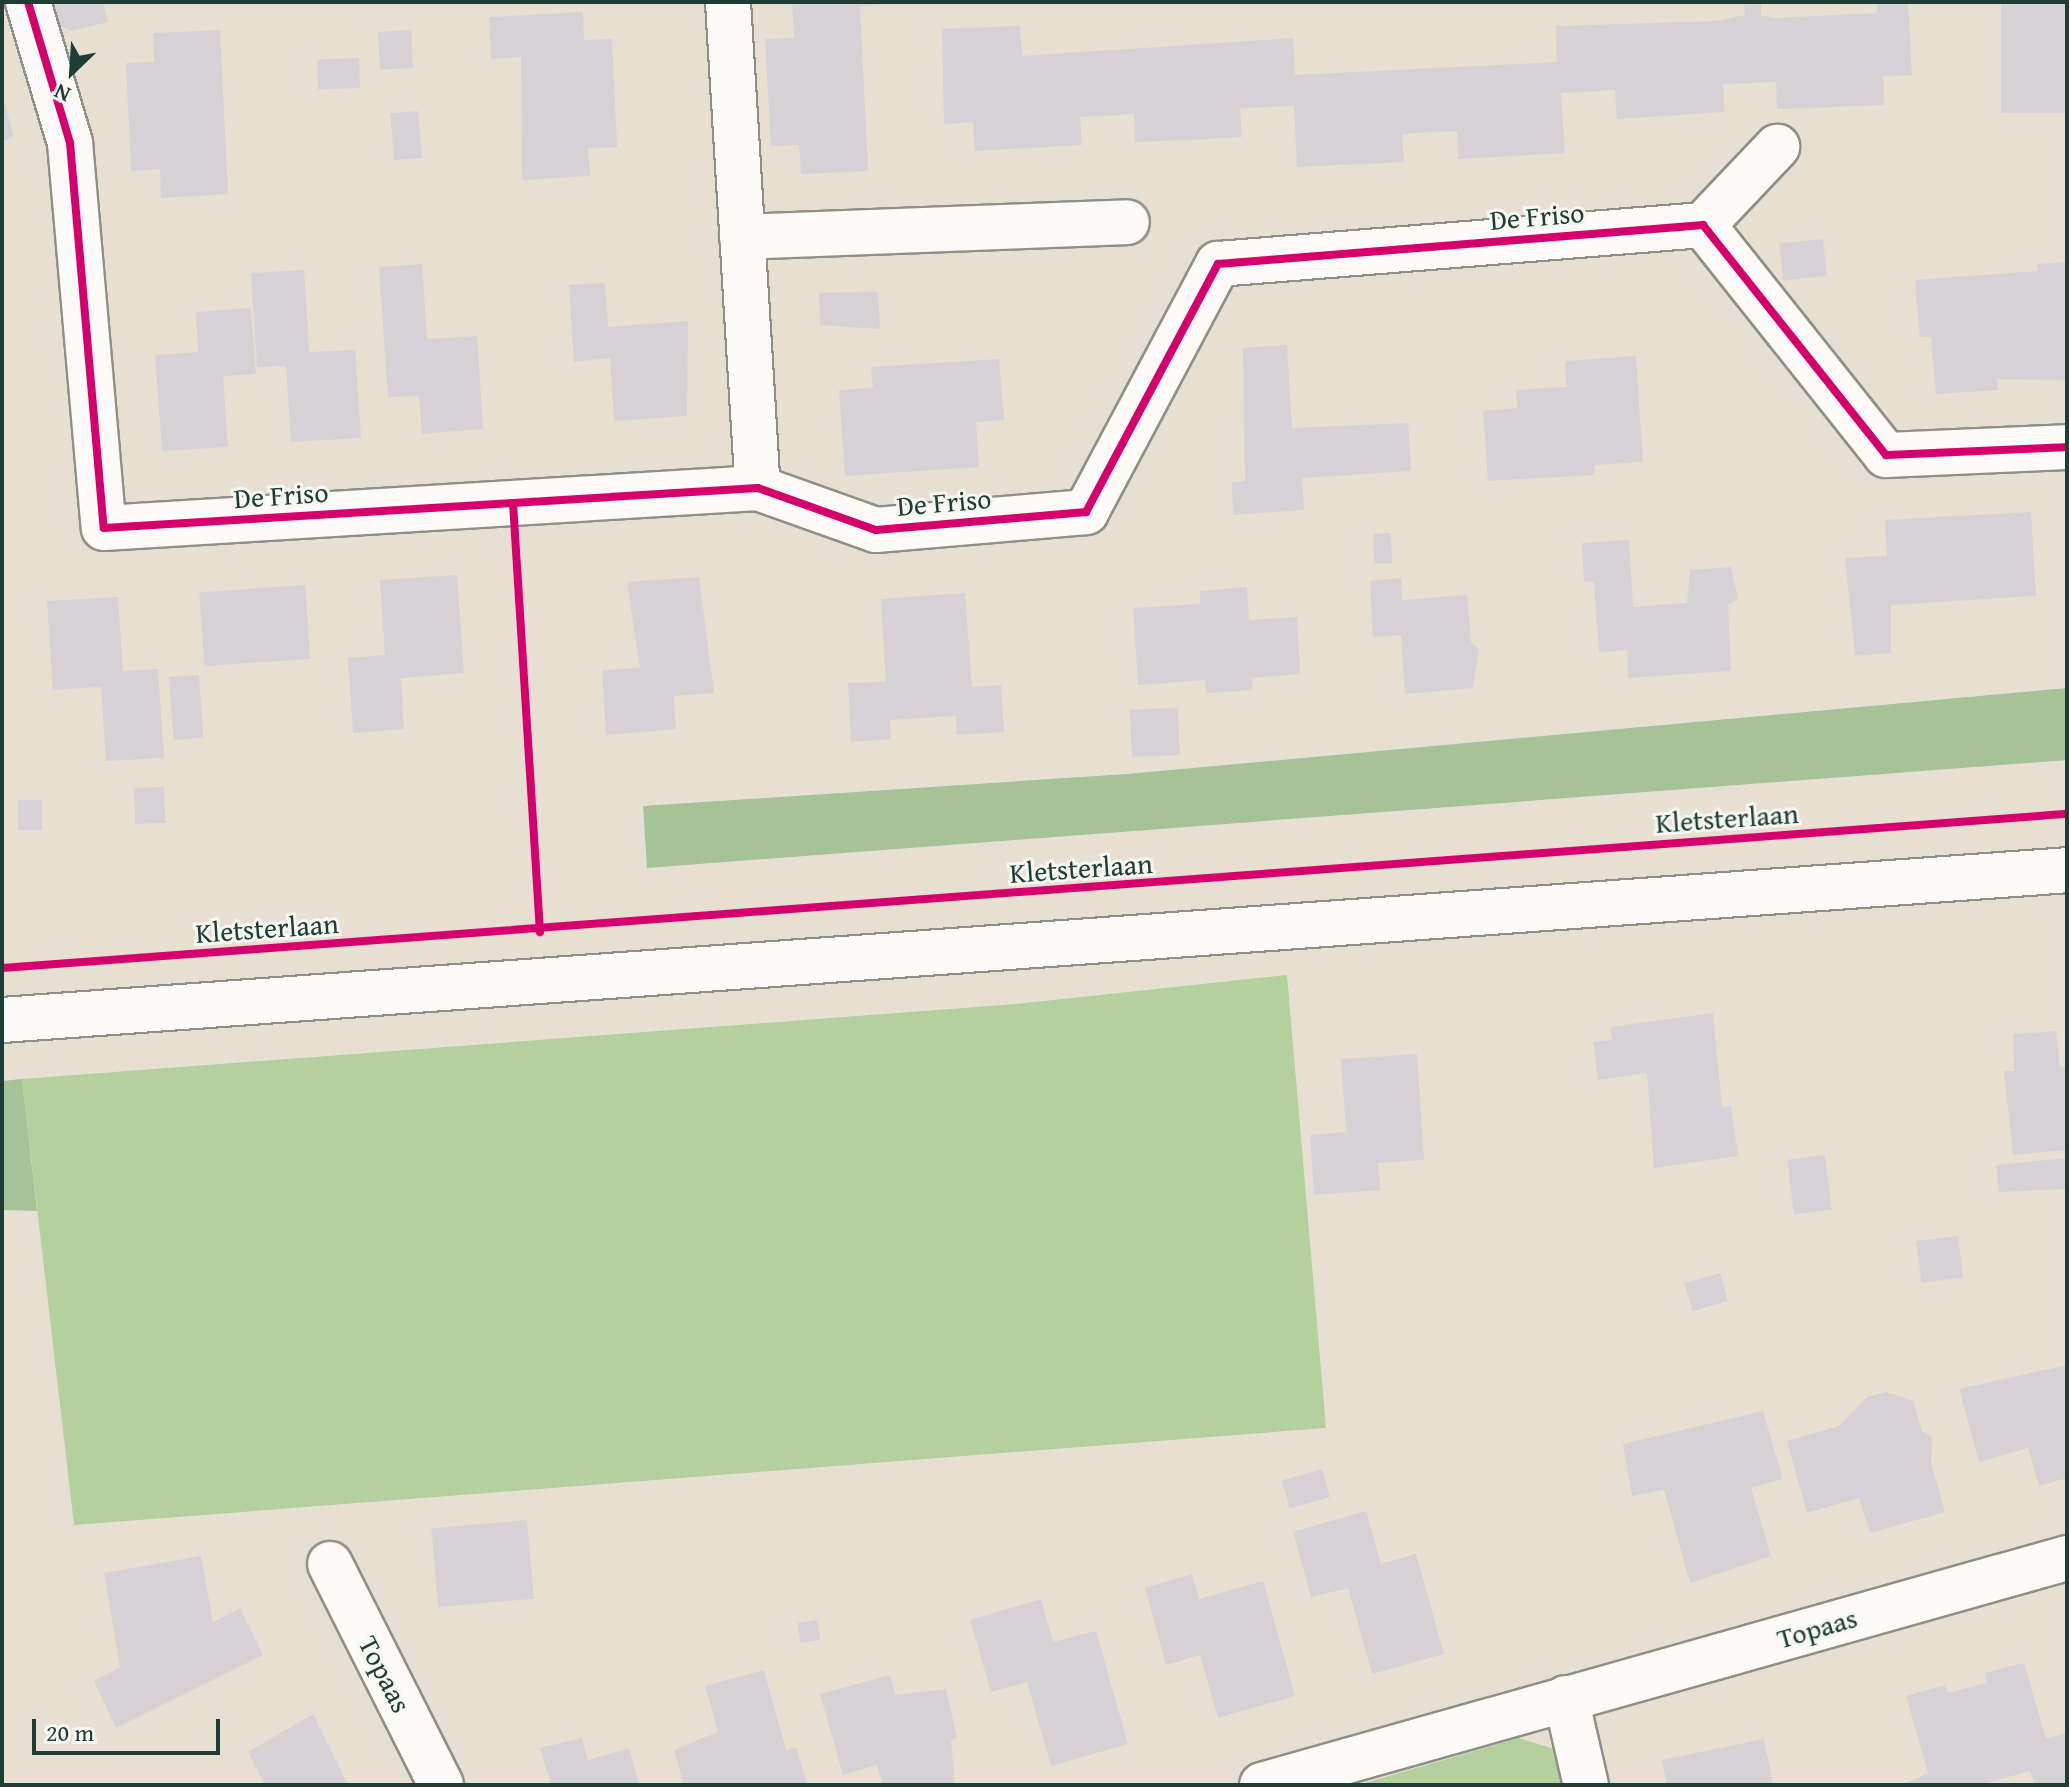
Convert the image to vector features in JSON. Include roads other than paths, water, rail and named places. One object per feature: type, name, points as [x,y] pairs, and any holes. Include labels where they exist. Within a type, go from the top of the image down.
[{"type":"street","name":"De Friso","points":[[28,2],[70,143],[104,528],[758,488],[876,530],[1086,512],[1218,264],[1703,225]]},
{"type":"street","points":[[728,2],[758,488]]},
{"type":"street","points":[[1777,147],[1703,225],[1886,455],[2067,447]]},
{"type":"street","points":[[742,237],[1127,222]]},
{"type":"street","points":[[2,1020],[2067,870]]},
{"type":"street","name":"Topaas","points":[[1262,1785],[2067,1558]]},
{"type":"street","name":"Topaas","points":[[330,1564],[441,1785]]},
{"type":"street","points":[[1566,1698],[1586,1785]]}]
